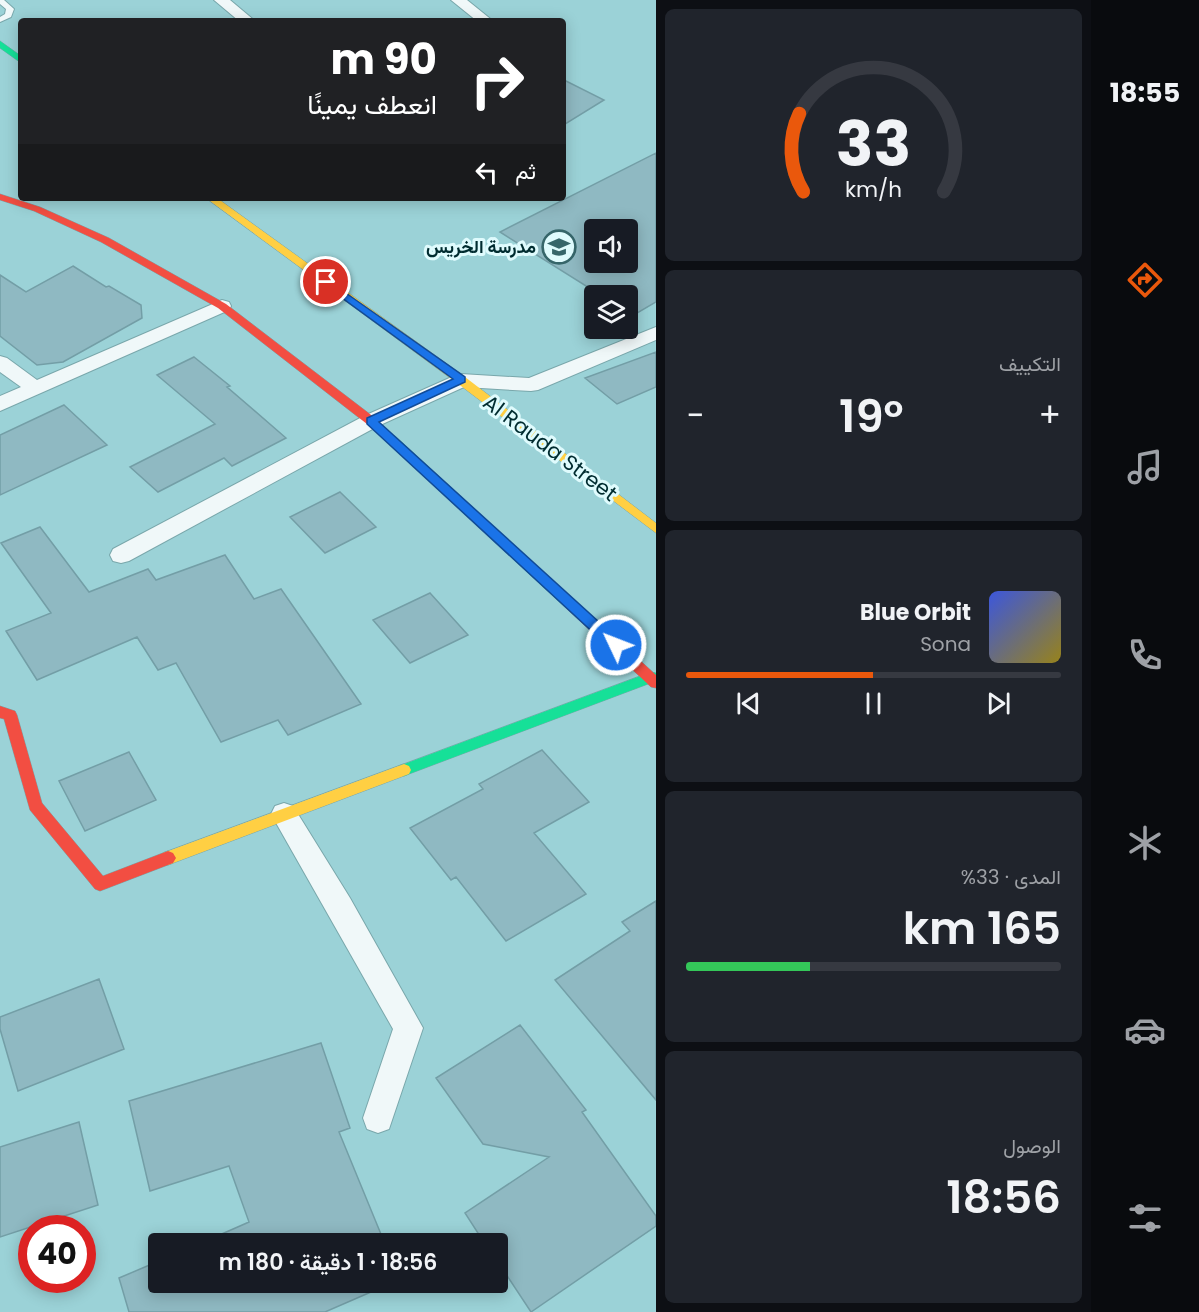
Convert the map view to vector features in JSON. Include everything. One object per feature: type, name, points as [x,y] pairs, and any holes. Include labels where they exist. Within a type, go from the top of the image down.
[{"type":"street","points":[[221,0],[244,18]]},
{"type":"street","points":[[458,0],[482,18]]},
{"type":"street","points":[[0,44],[18,58]]},
{"type":"street","points":[[0,197],[37,209],[105,240],[222,306],[371,421],[653,680],[284,814],[100,884],[35,806],[10,715],[0,712]]},
{"type":"street","name":"Al Rauda Street","points":[[215,201],[461,380],[656,529]]},
{"type":"street","points":[[0,404],[222,306]]},
{"type":"street","points":[[121,555],[371,421],[461,380],[531,385],[656,333]]},
{"type":"street","points":[[0,362],[36,389]]},
{"type":"street","points":[[284,814],[340,907],[408,1028],[378,1118]]},
{"type":"lane","points":[[0,0],[10,9],[8,15],[0,20]]},
{"type":"building","points":[[566,81],[604,100],[566,124]]},
{"type":"building","name":"مدرسة الخريس","points":[[656,153],[656,302],[638,313],[638,285],[584,285],[500,232],[561,201],[566,201],[566,199]]},
{"type":"building","points":[[73,266],[141,305],[142,318],[63,362],[37,365],[0,336],[0,275],[26,292]]},
{"type":"building","points":[[656,352],[656,387],[617,404],[585,378]]},
{"type":"building","points":[[194,357],[230,386],[227,387],[286,438],[232,466],[224,458],[158,492],[130,467],[215,424],[157,375]]},
{"type":"building","points":[[64,405],[107,445],[0,495],[0,435]]},
{"type":"building","points":[[340,492],[376,527],[325,553],[290,517]]},
{"type":"building","points":[[40,527],[89,592],[148,569],[156,580],[225,555],[254,599],[281,589],[361,704],[288,735],[278,720],[221,742],[176,663],[158,670],[137,637],[37,680],[6,631],[51,613],[1,543]]},
{"type":"building","points":[[430,593],[468,635],[410,663],[373,620]]},
{"type":"building","points":[[542,750],[589,802],[534,833],[586,894],[506,941],[456,877],[451,880],[410,828],[483,789],[479,784]]},
{"type":"building","points":[[129,752],[156,800],[85,831],[59,781]]},
{"type":"building","points":[[656,901],[656,1100],[555,980],[630,931],[622,922]]},
{"type":"building","points":[[99,979],[124,1049],[18,1091],[0,1029],[0,1017]]},
{"type":"building","points":[[520,1025],[586,1110],[582,1112],[656,1216],[656,1226],[531,1312],[508,1277],[508,1233],[478,1233],[465,1213],[549,1157],[483,1144],[436,1078]]},
{"type":"building","points":[[321,1043],[350,1128],[339,1132],[380,1233],[224,1233],[249,1222],[229,1166],[150,1191],[129,1101]]},
{"type":"building","points":[[79,1122],[98,1205],[67,1215],[18,1215],[18,1231],[0,1237],[0,1147]]},
{"type":"building","points":[[148,1266],[148,1293],[369,1293],[325,1312],[129,1312],[119,1278]]},
{"type":"traffic: fast","points":[[0,44],[18,58]]},
{"type":"traffic: fast","points":[[391,439],[571,605]]},
{"type":"traffic: fast","points":[[404,770],[651,677]]},
{"type":"traffic: slow","points":[[215,201],[461,380],[656,529]]},
{"type":"traffic: slow","points":[[168,858],[404,770]]},
{"type":"traffic: jam","points":[[0,197],[37,209],[105,240],[222,306],[391,439]]},
{"type":"traffic: jam","points":[[571,605],[656,683]]},
{"type":"traffic: jam","points":[[0,712],[10,715],[35,806],[100,884],[168,858]]},
{"type":"place","name":"مدرسة الخريس","points":[[559,247]]},
{"type":"route","points":[[326,282],[461,380],[371,421],[616,645]]}]
